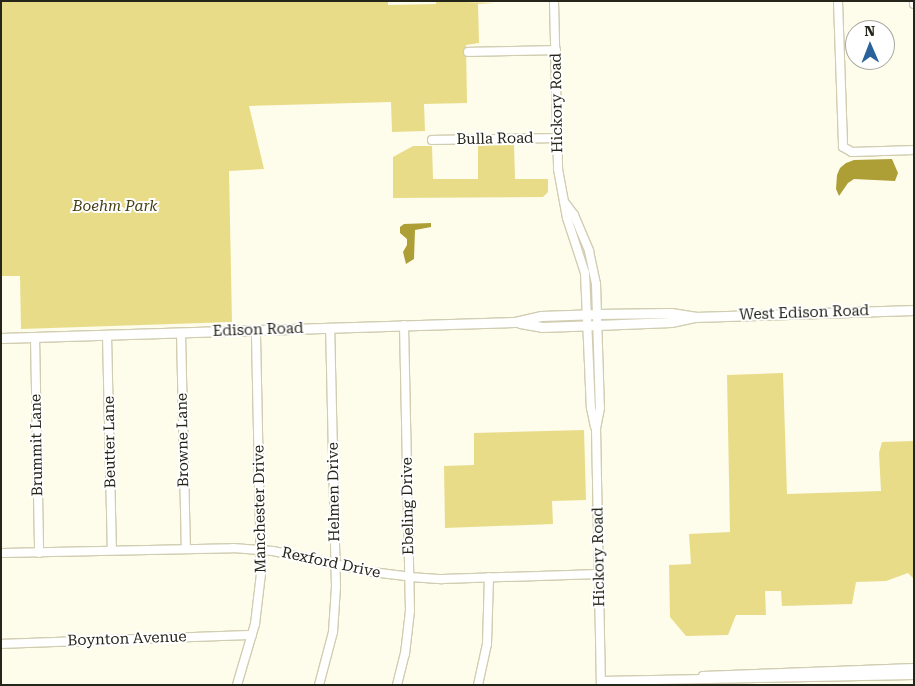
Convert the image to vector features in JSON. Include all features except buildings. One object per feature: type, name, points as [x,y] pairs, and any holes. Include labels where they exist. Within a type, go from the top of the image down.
[{"type":"main road","name":"West Edison Road","points":[[598,325],[671,322],[695,317],[914,310]]},
{"type":"main road","name":"West Edison Road","points":[[598,314],[671,313],[695,317]]},
{"type":"main road","name":"Edison Road","points":[[1,338],[515,322],[541,316],[598,314]]},
{"type":"main road","name":"Edison Road","points":[[515,322],[542,327],[598,325]]},
{"type":"street","name":"Hickory Road","points":[[554,1],[558,169],[567,218],[583,263],[588,314],[591,408],[596,428]]},
{"type":"street","points":[[838,1],[843,148],[852,152],[914,150]]},
{"type":"street","points":[[468,52],[556,50]]},
{"type":"street","name":"Bulla Road","points":[[432,140],[558,138]]},
{"type":"street","name":"Hickory Road","points":[[565,203],[574,216],[592,262],[596,284],[600,408],[596,428],[601,683]]},
{"type":"street","name":"Ebeling Drive","points":[[397,685],[409,626],[410,577],[404,325]]},
{"type":"street","name":"Helmen Drive","points":[[319,685],[333,632],[336,564],[330,328]]},
{"type":"street","name":"Manchester Drive","points":[[238,685],[252,635],[260,593],[261,550],[256,330]]},
{"type":"street","name":"Browne Lane","points":[[181,332],[186,548]]},
{"type":"street","name":"Beutter Lane","points":[[107,335],[112,550]]},
{"type":"street","name":"Brummit Lane","points":[[34,337],[39,553]]},
{"type":"street","name":"Rexford Drive","points":[[3,554],[186,548],[261,550],[387,575],[410,577],[599,574]]},
{"type":"street","points":[[478,685],[486,644],[489,577]]},
{"type":"street","name":"Boynton Avenue","points":[[1,644],[252,635]]},
{"type":"street","points":[[686,679],[715,674],[914,668]]},
{"type":"street","points":[[601,683],[686,679],[716,680],[914,675]]},
{"type":"green space","name":"Boehm Park","points":[[1,1],[388,1],[388,5],[436,4],[436,1],[494,3],[478,4],[479,43],[466,45],[467,103],[424,104],[425,131],[392,132],[391,102],[249,106],[264,169],[229,171],[232,322],[21,329],[20,276],[1,276]]},
{"type":"green space","points":[[514,144],[515,179],[548,179],[548,192],[543,197],[393,198],[393,157],[413,146],[432,146],[433,179],[478,179],[478,145]]},
{"type":"green space","points":[[783,373],[787,494],[881,491],[879,453],[882,442],[914,441],[914,579],[908,573],[886,581],[856,582],[852,604],[782,606],[781,591],[765,591],[766,615],[736,615],[728,635],[686,636],[670,617],[669,565],[691,564],[689,534],[730,532],[727,375]]},
{"type":"green space","points":[[584,430],[586,500],[552,501],[553,524],[445,528],[444,466],[474,465],[474,433]]},
{"type":"shaded area","points":[[892,159],[898,173],[895,181],[854,179],[848,183],[839,196],[836,189],[837,175],[840,168],[846,163],[854,160]]},
{"type":"shaded area","points":[[431,223],[431,227],[415,230],[414,259],[406,264],[403,252],[407,245],[407,239],[400,233],[400,227],[404,224]]}]
